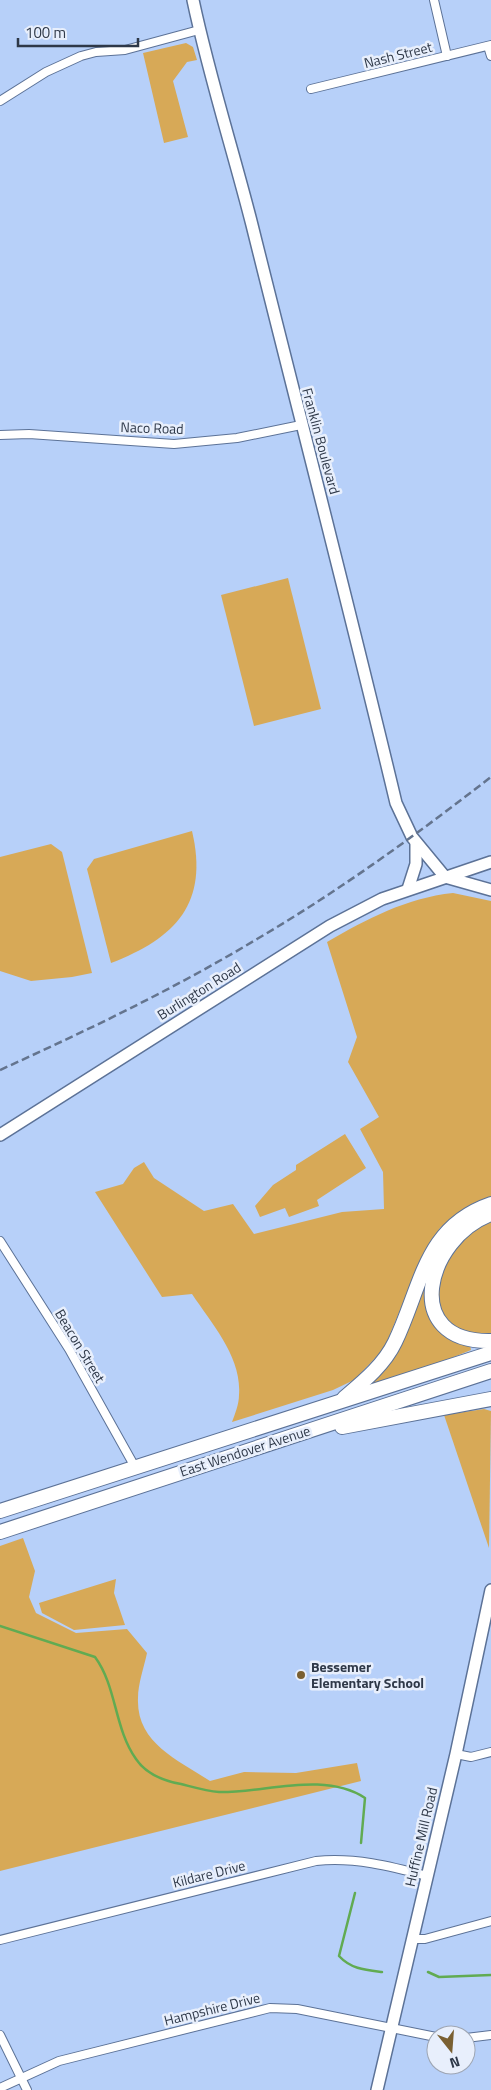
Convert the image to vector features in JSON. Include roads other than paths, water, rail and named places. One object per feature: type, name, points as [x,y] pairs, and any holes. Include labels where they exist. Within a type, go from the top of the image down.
[{"type":"highway","points":[[338,1402],[382,1362],[394,1343],[422,1272],[443,1235],[467,1214],[491,1204]]},
{"type":"highway","points":[[491,1214],[465,1228],[451,1241],[436,1267],[431,1294],[436,1318],[447,1330],[474,1341],[491,1341]]},
{"type":"highway","name":"East Wendover Avenue","points":[[0,1511],[491,1353]]},
{"type":"highway","name":"East Wendover Avenue","points":[[0,1532],[491,1371]]},
{"type":"highway","points":[[277,1440],[490,1399]]},
{"type":"main road","name":"Franklin Boulevard","points":[[193,0],[199,30],[248,208],[301,425],[341,573],[396,803],[406,828],[416,843],[445,877]]},
{"type":"main road","points":[[408,889],[416,864],[416,843]]},
{"type":"main road","name":"Burlington Road","points":[[0,1134],[330,926],[382,899],[421,884],[491,862]]},
{"type":"main road","points":[[445,877],[491,890]]},
{"type":"main road","name":"Huffine Mill Road","points":[[377,2090],[456,1754],[491,1590]]},
{"type":"street","points":[[434,0],[446,56]]},
{"type":"street","points":[[0,101],[38,76],[81,56],[96,52],[125,50],[199,30]]},
{"type":"street","points":[[490,46],[491,56]]},
{"type":"street","name":"Nash Street","points":[[311,89],[490,46]]},
{"type":"street","name":"Naco Road","points":[[0,435],[29,434],[174,444],[237,438],[301,425]]},
{"type":"street","name":"Beacon Street","points":[[0,1240],[69,1349],[135,1467]]},
{"type":"street","points":[[456,1754],[471,1757],[491,1752]]},
{"type":"street","name":"Kildare Drive","points":[[0,1940],[316,1861],[358,1860],[427,1876]]},
{"type":"street","points":[[412,1939],[425,1939],[491,1920]]},
{"type":"street","name":"Hampshire Drive","points":[[0,2088],[59,2061],[270,2008],[297,2009],[426,2035]]},
{"type":"street","points":[[0,2035],[27,2090]]},
{"type":"street","points":[[476,2037],[491,2035]]},
{"type":"waterway","points":[[0,1626],[95,1657],[108,1681],[123,1734],[129,1747],[140,1764],[150,1773],[168,1781],[219,1792],[313,1784],[349,1790],[365,1798],[361,1843]]},
{"type":"waterway","points":[[355,1893],[339,1956],[353,1966],[382,1972]]},
{"type":"waterway","points":[[428,1972],[439,1977],[491,1975]]},
{"type":"railway","points":[[0,1070],[66,1040],[194,975],[288,921],[377,862],[491,777]]},
{"type":"place","name":"Bessemer Elementary School","points":[[301,1675]]}]
